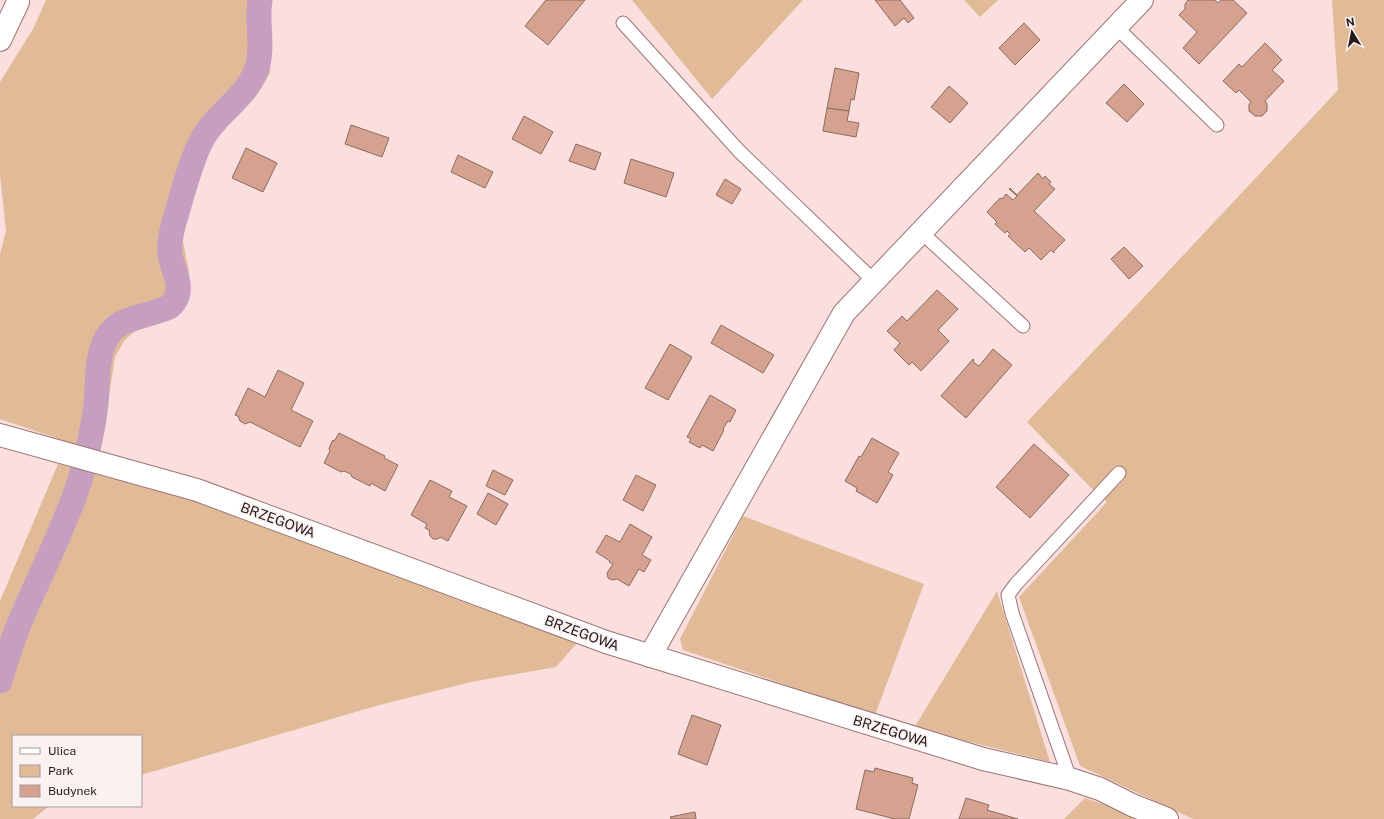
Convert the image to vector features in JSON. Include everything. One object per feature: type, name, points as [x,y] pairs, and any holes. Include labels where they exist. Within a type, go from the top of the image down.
[{"type":"street","points":[[650,656],[844,313],[1142,0]]},
{"type":"street","points":[[0,40],[18,2]]},
{"type":"street","name":"BRZEGOWA","points":[[0,435],[197,490],[606,642],[983,760],[1070,779],[1100,789],[1132,805],[1167,819]]},
{"type":"lane","points":[[624,23],[739,151],[874,281]]},
{"type":"lane","points":[[1116,27],[1217,126]]},
{"type":"lane","points":[[921,232],[1023,326]]},
{"type":"lane","points":[[1070,779],[1012,613],[1008,595],[1016,584],[1119,473]]},
{"type":"green space","points":[[46,0],[272,0],[270,3],[270,73],[257,95],[222,127],[204,155],[190,200],[182,237],[189,272],[189,294],[182,309],[169,320],[135,331],[124,341],[115,357],[100,453],[0,419],[0,254],[6,231],[0,175],[0,82],[33,29]]},
{"type":"green space","points":[[632,0],[803,0],[712,99]]},
{"type":"green space","points":[[964,0],[998,0],[980,17]]},
{"type":"green space","points":[[1332,0],[1384,0],[1384,819],[1193,819],[1080,766],[1019,597],[1107,502],[1090,487],[1027,422],[1338,90]]},
{"type":"green space","points":[[58,464],[194,500],[577,643],[556,667],[471,682],[376,706],[142,775],[142,735],[12,735],[12,807],[48,807],[33,819],[0,819],[0,601]]},
{"type":"green space","points":[[743,516],[924,584],[875,715],[683,650],[680,639]]},
{"type":"green space","points":[[997,591],[1050,762],[914,728]]},
{"type":"green space","points":[[1085,798],[1147,819],[1064,819]]},
{"type":"building","points":[[546,0],[585,0],[548,45],[525,26]]},
{"type":"building","points":[[875,0],[900,0],[914,18],[908,23],[904,18],[895,26]]},
{"type":"building","points":[[1188,0],[1215,0],[1218,3],[1221,0],[1233,0],[1247,13],[1199,64],[1183,48],[1197,32],[1179,15],[1185,9],[1185,4]]},
{"type":"building","points":[[1024,23],[1040,40],[1015,65],[999,48]]},
{"type":"building","points":[[1265,43],[1282,60],[1272,70],[1284,81],[1265,101],[1267,104],[1267,111],[1262,116],[1255,116],[1249,111],[1249,104],[1251,102],[1239,90],[1236,93],[1223,81],[1239,64],[1242,67]]},
{"type":"building","points":[[835,68],[859,73],[854,100],[851,99],[849,111],[827,108]]},
{"type":"building","points":[[1124,84],[1144,104],[1127,122],[1106,103]]},
{"type":"building","points":[[949,86],[968,103],[950,123],[931,107]]},
{"type":"building","points":[[827,108],[849,111],[847,121],[859,123],[856,137],[823,131]]},
{"type":"building","points":[[524,116],[553,132],[541,154],[512,139]]},
{"type":"building","points":[[351,125],[389,138],[382,157],[345,144]]},
{"type":"building","points":[[576,144],[601,153],[595,170],[569,161]]},
{"type":"building","points":[[246,148],[277,163],[263,192],[232,178]]},
{"type":"building","points":[[458,155],[493,172],[485,188],[451,172]]},
{"type":"building","points":[[631,159],[674,173],[666,197],[624,183]]},
{"type":"building","points":[[1038,173],[1043,179],[1045,176],[1051,182],[1049,184],[1055,189],[1034,211],[1065,240],[1054,251],[1054,253],[1051,250],[1041,260],[1029,248],[1025,252],[1008,236],[1010,234],[1007,231],[1005,233],[995,224],[997,222],[987,212],[1000,198],[1002,199],[1006,194],[1013,200],[1017,196],[1009,189],[1010,188],[1017,195]]},
{"type":"building","points":[[725,179],[741,189],[732,204],[716,195]]},
{"type":"building","points":[[1124,247],[1143,266],[1129,279],[1111,259]]},
{"type":"building","points":[[937,290],[958,309],[938,330],[949,341],[921,371],[912,362],[909,365],[894,350],[900,343],[887,331],[902,316],[907,321]]},
{"type":"building","points":[[721,325],[774,355],[763,373],[711,343]]},
{"type":"building","points":[[670,344],[692,357],[668,400],[645,388]]},
{"type":"building","points":[[993,349],[1012,365],[966,418],[941,396],[973,359],[973,362],[979,366]]},
{"type":"building","points":[[278,370],[304,383],[291,410],[313,421],[300,447],[250,422],[245,424],[240,421],[238,416],[235,415],[248,388],[265,397]]},
{"type":"building","points":[[710,395],[736,410],[730,422],[728,421],[723,429],[724,430],[713,451],[702,445],[700,448],[689,442],[691,439],[687,437]]},
{"type":"building","points":[[339,433],[385,456],[384,458],[398,465],[385,491],[371,483],[370,486],[352,477],[351,474],[344,471],[341,472],[324,463],[330,451],[329,449],[332,441],[335,440]]},
{"type":"building","points":[[872,438],[899,453],[888,472],[893,475],[877,503],[856,491],[857,488],[845,481],[859,456],[861,457]]},
{"type":"building","points":[[1034,444],[1069,475],[1030,518],[996,487]]},
{"type":"building","points":[[493,470],[513,480],[505,495],[486,486]]},
{"type":"building","points":[[636,475],[656,485],[643,511],[623,500]]},
{"type":"building","points":[[430,480],[452,491],[449,497],[467,506],[448,541],[440,537],[438,539],[433,539],[430,536],[429,530],[425,528],[427,524],[411,515]]},
{"type":"building","points":[[488,493],[508,504],[496,525],[477,514]]},
{"type":"building","points":[[630,524],[652,537],[642,555],[651,560],[644,572],[639,569],[629,586],[617,579],[612,580],[608,578],[607,573],[613,564],[596,552],[606,535],[620,542]]},
{"type":"building","points":[[692,715],[721,725],[707,765],[678,754]]},
{"type":"building","points":[[875,768],[913,778],[912,783],[918,785],[909,819],[895,819],[856,809],[865,770],[874,772]]},
{"type":"building","points":[[966,798],[989,805],[987,810],[1018,819],[959,819]]},
{"type":"building","points":[[695,812],[696,819],[671,819],[670,817]]},
{"type":"waterway","points":[[0,681],[16,631],[60,532],[80,480],[93,423],[96,404],[98,366],[104,343],[113,329],[126,321],[171,306],[177,296],[178,284],[170,254],[170,239],[173,225],[192,164],[204,136],[216,120],[238,98],[255,73],[258,64],[260,46],[260,0]]}]
